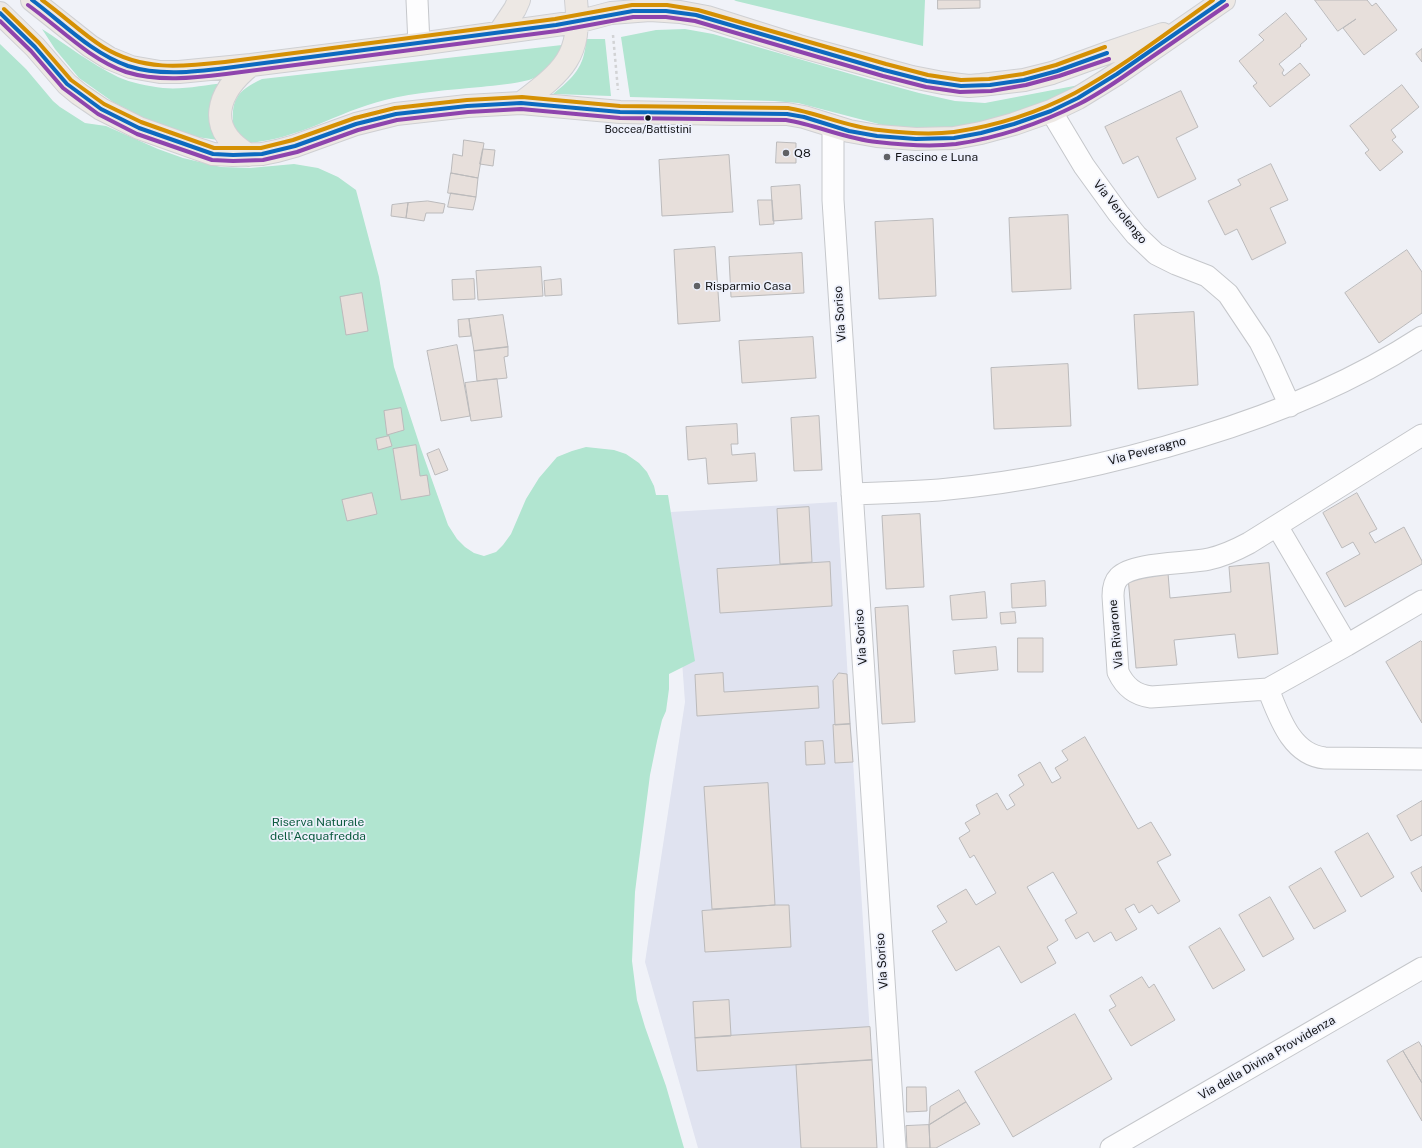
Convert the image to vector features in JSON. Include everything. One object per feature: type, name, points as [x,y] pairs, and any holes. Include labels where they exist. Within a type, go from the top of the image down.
[{"type":"main road","points":[[32,0],[99,52],[120,64],[131,68],[160,72],[178,72],[251,65],[577,22],[611,13],[636,10],[663,10],[707,17],[819,52],[912,77],[969,86],[996,84],[1052,73],[1183,28]]},
{"type":"main road","points":[[499,33],[515,9],[519,0]]},
{"type":"main road","points":[[521,103],[554,77],[567,62],[574,47],[577,22],[576,0]]},
{"type":"main road","points":[[0,13],[35,47],[67,84],[101,109],[139,128],[213,154],[249,155],[277,151],[295,146],[375,118],[443,108],[521,103],[620,112],[787,114],[877,136],[916,139],[954,138],[998,129],[1051,111],[1078,98],[1117,74],[1224,0]]},
{"type":"main road","points":[[249,155],[237,147],[228,137],[224,128],[221,104],[228,90],[236,79],[251,65]]},
{"type":"street","points":[[417,0],[419,44]]},
{"type":"street","name":"Via Verolengo","points":[[1051,111],[1084,166],[1136,235],[1156,254],[1176,264],[1207,276],[1228,294],[1260,342],[1290,406]]},
{"type":"street","name":"Via Soriso","points":[[833,126],[833,200],[895,1148]]},
{"type":"street","name":"Via Peveragno","points":[[852,494],[918,492],[964,487],[1015,480],[1118,460],[1171,445],[1290,406],[1364,372],[1393,356],[1422,337]]},
{"type":"street","name":"Via Rivarone","points":[[1422,434],[1249,543],[1219,557],[1133,569],[1119,576],[1113,589],[1117,665],[1122,681],[1132,690],[1143,696],[1162,697],[1268,689],[1422,601]]},
{"type":"street","points":[[1277,526],[1347,645]]},
{"type":"street","points":[[1268,689],[1287,731],[1296,743],[1307,753],[1319,758],[1422,759]]},
{"type":"street","name":"Via della Divina Provvidenza","points":[[1111,1148],[1422,968]]},
{"type":"path","points":[[612,32],[618,94]]},
{"type":"shaded area","points":[[837,502],[877,1148],[698,1148],[645,962],[685,702],[671,512]]},
{"type":"green space","points":[[734,0],[925,0],[923,46],[736,1]]},
{"type":"green space","points":[[42,29],[98,66],[128,81],[163,88],[186,88],[224,83],[218,140],[190,136],[146,119],[113,102],[79,78],[55,49]]},
{"type":"green space","points":[[685,29],[713,34],[868,79],[955,101],[985,103],[1079,85],[1039,106],[965,128],[894,128],[798,103],[630,97],[621,37],[656,30]]},
{"type":"green space","points":[[586,39],[605,39],[611,96],[553,94],[577,71],[583,57]]},
{"type":"green space","name":"Riserva Naturale dell'Acquafredda","points":[[0,44],[26,69],[53,101],[85,123],[106,126],[158,149],[183,158],[221,167],[250,168],[294,164],[318,168],[338,177],[356,190],[379,277],[394,367],[448,525],[457,539],[465,547],[474,553],[484,556],[496,552],[511,534],[526,499],[539,478],[557,457],[586,447],[614,450],[626,454],[639,463],[647,472],[654,486],[656,495],[668,495],[695,661],[669,674],[669,689],[666,711],[662,720],[650,775],[638,868],[635,892],[632,961],[637,1000],[666,1086],[684,1148],[0,1148]]},
{"type":"green space","points":[[562,45],[561,55],[554,64],[542,74],[529,80],[397,97],[367,105],[283,137],[265,141],[246,143],[234,130],[233,111],[237,98],[246,88],[262,79]]},
{"type":"building","points":[[938,0],[980,0],[980,8],[938,9]]},
{"type":"building","points":[[1315,0],[1367,0],[1372,6],[1376,3],[1397,30],[1364,55],[1343,28],[1356,19],[1338,31]]},
{"type":"building","points":[[1286,13],[1307,39],[1300,45],[1301,46],[1279,64],[1284,70],[1282,73],[1284,76],[1300,63],[1310,75],[1270,107],[1253,86],[1257,83],[1239,61],[1264,40],[1259,35]]},
{"type":"building","points":[[1422,49],[1422,62],[1416,54]]},
{"type":"building","points":[[1402,85],[1419,107],[1391,130],[1396,137],[1392,140],[1403,152],[1380,171],[1365,153],[1369,150],[1350,126]]},
{"type":"building","points":[[1181,91],[1198,127],[1176,138],[1196,179],[1158,198],[1138,156],[1123,164],[1105,127]]},
{"type":"building","points":[[464,140],[484,143],[478,178],[451,173],[453,154],[462,156]]},
{"type":"building","name":"Q8","points":[[777,142],[796,143],[796,163],[776,163]]},
{"type":"building","points":[[483,149],[495,150],[493,166],[480,164]]},
{"type":"building","points":[[729,155],[733,212],[662,216],[659,160]]},
{"type":"building","points":[[1271,164],[1288,200],[1270,208],[1286,243],[1252,260],[1237,229],[1225,235],[1208,201],[1241,185],[1238,180]]},
{"type":"building","points":[[451,173],[478,178],[476,197],[448,193]]},
{"type":"building","points":[[800,185],[802,219],[773,221],[771,187]]},
{"type":"building","points":[[451,193],[476,197],[473,210],[448,207]]},
{"type":"building","points":[[758,200],[772,200],[774,224],[760,225]]},
{"type":"building","points":[[428,201],[445,204],[443,213],[426,213],[424,221],[406,218],[408,203]]},
{"type":"building","points":[[408,203],[406,218],[391,216],[392,205]]},
{"type":"building","points":[[1068,215],[1071,289],[1012,292],[1009,218]]},
{"type":"building","points":[[933,219],[936,296],[879,299],[875,222]]},
{"type":"building","name":"Risparmio Casa","points":[[715,247],[720,321],[678,324],[674,250]]},
{"type":"building","points":[[1407,250],[1422,272],[1422,313],[1379,343],[1345,293]]},
{"type":"building","points":[[802,253],[804,293],[731,297],[729,257]]},
{"type":"building","points":[[541,267],[543,296],[478,300],[476,271]]},
{"type":"building","points":[[474,279],[475,299],[453,300],[452,280]]},
{"type":"building","points":[[561,279],[562,295],[545,296],[544,281]]},
{"type":"building","points":[[362,293],[368,331],[346,335],[340,297]]},
{"type":"building","points":[[1194,312],[1198,385],[1138,389],[1134,315]]},
{"type":"building","points":[[503,315],[508,347],[474,351],[469,319]]},
{"type":"building","points":[[469,319],[471,336],[459,337],[458,320]]},
{"type":"building","points":[[813,337],[816,378],[742,383],[739,341]]},
{"type":"building","points":[[457,345],[470,416],[441,421],[427,351]]},
{"type":"building","points":[[508,347],[508,356],[504,357],[507,378],[477,381],[474,351]]},
{"type":"building","points":[[1068,364],[1071,426],[994,429],[991,368]]},
{"type":"building","points":[[497,379],[502,417],[471,421],[465,383]]},
{"type":"building","points":[[401,408],[404,430],[387,435],[384,411]]},
{"type":"building","points":[[819,416],[822,470],[794,471],[791,418]]},
{"type":"building","points":[[737,424],[738,444],[731,444],[732,455],[755,453],[757,481],[708,484],[706,458],[688,460],[686,427]]},
{"type":"building","points":[[389,436],[392,446],[378,450],[376,439]]},
{"type":"building","points":[[416,445],[420,476],[427,475],[430,495],[401,500],[393,449]]},
{"type":"building","points":[[439,449],[448,470],[435,475],[427,454]]},
{"type":"building","points":[[372,493],[377,514],[347,521],[342,500]]},
{"type":"building","points":[[1357,493],[1377,529],[1369,533],[1375,543],[1404,527],[1422,561],[1422,564],[1345,607],[1326,573],[1360,554],[1353,542],[1342,548],[1323,513]]},
{"type":"building","points":[[809,507],[812,562],[780,564],[777,509]]},
{"type":"building","points":[[920,514],[924,587],[886,589],[882,516]]},
{"type":"building","points":[[830,562],[832,606],[720,613],[717,569]]},
{"type":"building","points":[[1269,563],[1278,654],[1238,658],[1235,634],[1174,640],[1177,665],[1136,668],[1128,577],[1168,573],[1170,598],[1231,592],[1229,567]]},
{"type":"building","points":[[1045,581],[1046,606],[1012,608],[1011,584]]},
{"type":"building","points":[[985,592],[987,618],[952,620],[950,596]]},
{"type":"building","points":[[908,606],[915,722],[882,724],[875,608]]},
{"type":"building","points":[[1015,612],[1016,623],[1001,624],[1000,613]]},
{"type":"building","points":[[1018,638],[1043,638],[1043,672],[1018,672]]},
{"type":"building","points":[[1421,641],[1422,642],[1422,723],[1386,662]]},
{"type":"building","points":[[996,647],[998,670],[955,674],[953,651]]},
{"type":"building","points":[[723,673],[724,692],[818,686],[819,708],[697,716],[695,675]]},
{"type":"building","points":[[839,673],[847,674],[850,724],[835,725],[833,681]]},
{"type":"building","points":[[850,724],[853,762],[835,763],[833,725]]},
{"type":"building","points":[[1085,737],[1138,829],[1151,822],[1171,855],[1157,862],[1180,901],[1158,914],[1152,905],[1139,913],[1134,904],[1125,909],[1137,929],[1116,941],[1111,932],[1094,942],[1088,932],[1076,939],[1065,920],[1077,913],[1053,872],[1027,887],[1058,940],[1047,947],[1056,963],[1021,983],[999,946],[956,971],[932,931],[947,922],[937,906],[966,889],[976,905],[996,893],[974,855],[970,858],[959,838],[970,831],[965,823],[980,814],[976,805],[997,793],[1007,810],[1015,805],[1009,795],[1024,785],[1018,775],[1040,762],[1052,783],[1061,778],[1055,768],[1068,760],[1062,751]]},
{"type":"building","points":[[823,741],[825,764],[806,765],[805,742]]},
{"type":"building","points":[[768,783],[775,905],[712,909],[704,787]]},
{"type":"building","points":[[1422,801],[1422,835],[1411,841],[1397,816]]},
{"type":"building","points":[[1368,833],[1394,877],[1361,897],[1335,852]]},
{"type":"building","points":[[1422,867],[1422,892],[1411,873]]},
{"type":"building","points":[[1321,868],[1346,911],[1314,929],[1289,887]]},
{"type":"building","points":[[1270,897],[1294,939],[1263,957],[1239,915]]},
{"type":"building","points":[[789,905],[791,947],[705,952],[702,911]]},
{"type":"building","points":[[1220,928],[1245,970],[1213,989],[1189,947]]},
{"type":"building","points":[[1142,977],[1149,988],[1154,984],[1175,1020],[1131,1046],[1109,1010],[1116,1006],[1110,996]]},
{"type":"building","points":[[729,1000],[731,1036],[695,1038],[693,1002]]},
{"type":"building","points":[[1075,1014],[1112,1079],[1013,1137],[975,1072]]},
{"type":"building","points":[[870,1027],[872,1060],[697,1071],[695,1038]]},
{"type":"building","points":[[1419,1042],[1422,1047],[1422,1083],[1403,1051]]},
{"type":"building","points":[[1403,1051],[1422,1083],[1422,1121],[1387,1061]]},
{"type":"building","points":[[872,1060],[877,1148],[801,1148],[796,1065]]},
{"type":"building","points":[[907,1087],[926,1087],[927,1111],[907,1112]]},
{"type":"building","points":[[959,1090],[966,1102],[929,1125],[930,1107]]},
{"type":"building","points":[[966,1102],[980,1124],[936,1148],[930,1148],[929,1125]]},
{"type":"building","points":[[929,1125],[930,1148],[907,1148],[906,1126]]},
{"type":"transit line","points":[[32,0],[78,37],[102,53],[128,66],[164,72],[189,72],[226,68],[556,25],[633,11],[666,11],[696,15],[884,70],[927,81],[961,86],[990,85],[1024,80],[1057,71],[1107,53]]},
{"type":"transit line","points":[[42,0],[87,36],[118,55],[147,64],[177,66],[225,62],[555,19],[632,5],[667,5],[698,10],[886,64],[928,75],[961,80],[989,79],[1023,74],[1056,65],[1105,47]]},
{"type":"transit line","points":[[4,9],[39,43],[71,80],[104,104],[141,122],[214,148],[261,148],[293,140],[355,118],[395,108],[467,100],[522,97],[620,106],[788,108],[867,128],[916,133],[954,132],[1001,122],[1032,112],[1075,93],[1128,60],[1213,0]]},
{"type":"transit line","points":[[0,13],[35,47],[67,84],[101,109],[139,128],[213,154],[233,155],[262,154],[295,146],[356,124],[396,114],[467,106],[521,103],[620,112],[787,114],[804,117],[849,131],[877,136],[916,139],[954,138],[981,133],[1014,124],[1051,111],[1078,98],[1117,74],[1224,0]]},
{"type":"transit line","points":[[28,5],[87,51],[112,66],[138,75],[163,78],[189,78],[557,31],[633,17],[666,17],[695,21],[883,76],[926,87],[960,92],[991,91],[1026,85],[1059,76],[1109,59]]},
{"type":"transit line","points":[[0,21],[31,51],[63,88],[98,114],[137,134],[212,160],[233,161],[263,160],[297,152],[358,130],[397,120],[468,112],[521,109],[620,118],[786,120],[865,140],[916,145],[956,144],[988,138],[1019,129],[1079,104],[1111,85],[1227,5]]},
{"type":"place","name":"Boccea/Battistini","points":[[648,118]]},
{"type":"place","name":"Q8","points":[[786,153]]},
{"type":"place","name":"Fascino e Luna","points":[[887,157]]},
{"type":"place","name":"Risparmio Casa","points":[[697,286]]}]
